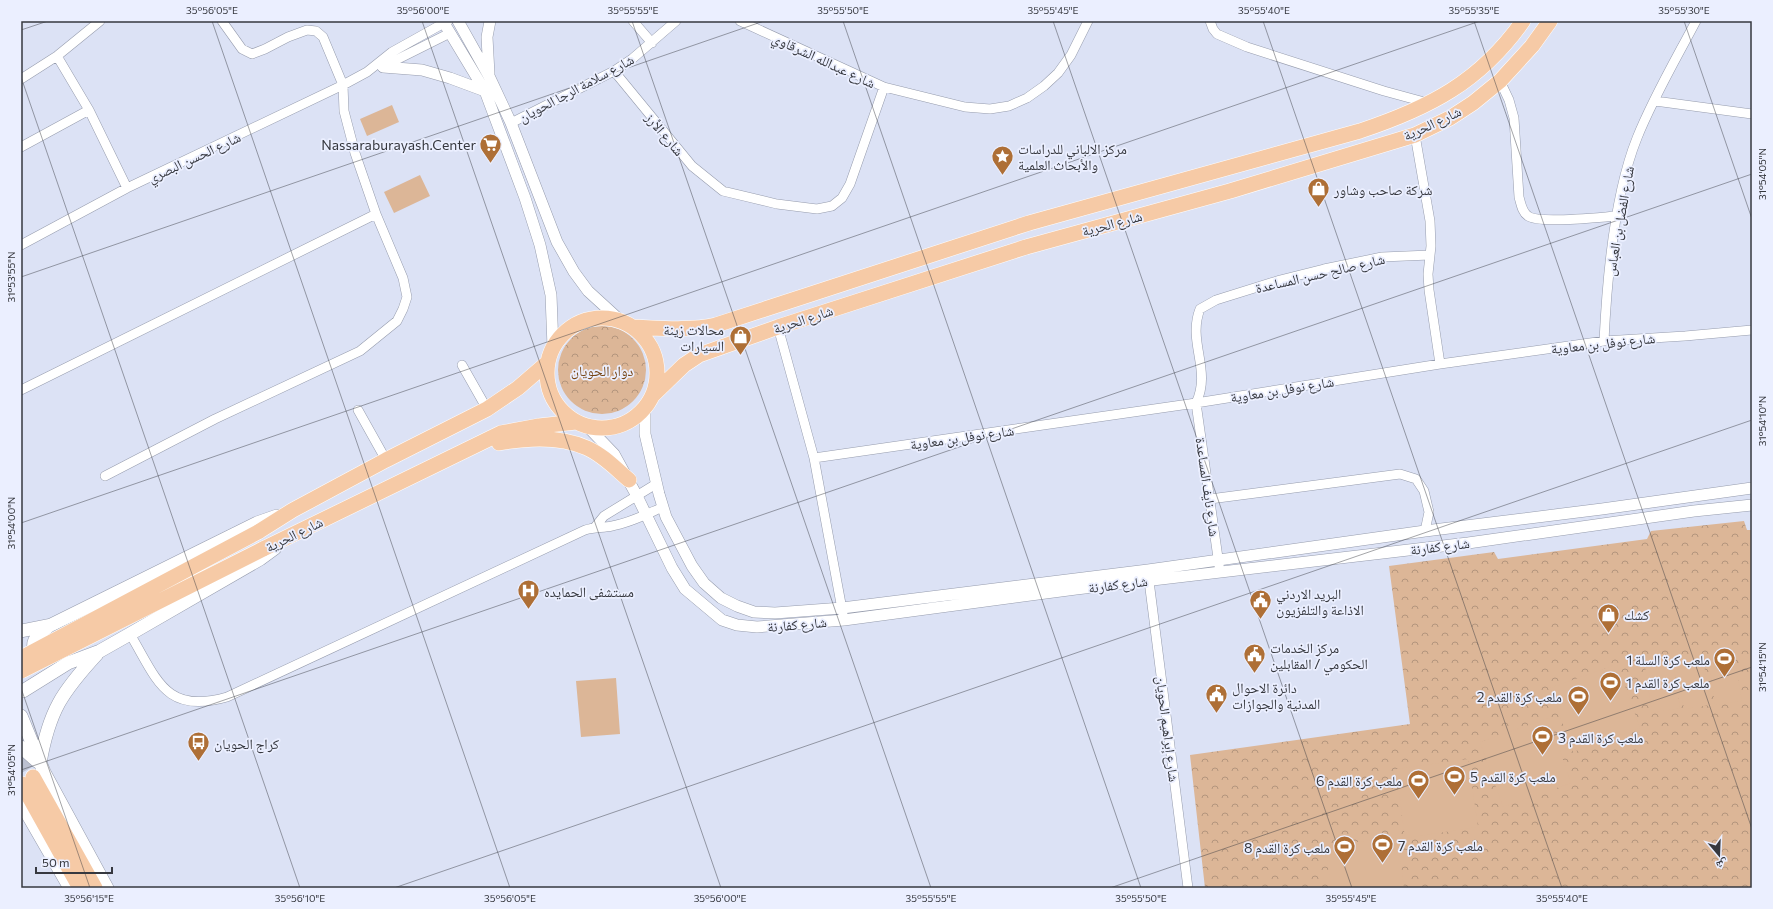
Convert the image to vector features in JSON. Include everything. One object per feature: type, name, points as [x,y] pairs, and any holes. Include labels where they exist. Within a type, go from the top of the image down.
[{"type":"highway","name":"شارع الحرية","points":[[628,325],[681,330],[700,329],[716,325],[1029,223],[1360,131],[1400,118],[1430,104],[1480,70],[1513,35],[1523,21]]},
{"type":"highway","name":"شارع الحرية","points":[[653,395],[684,365],[699,356],[778,327],[1026,247],[1230,191],[1415,135],[1450,118],[1473,103],[1500,81],[1536,40],[1550,21]]},
{"type":"highway","points":[[604,318],[628,325],[644,337],[652,350],[656,364],[657,380],[653,395],[645,408],[633,418],[619,425],[604,428],[582,424],[560,408],[549,391],[547,363],[553,347],[566,331],[590,319],[604,318]]},
{"type":"highway","name":"شارع الحرية","points":[[21,658],[258,532],[293,510],[386,460],[487,409],[518,388],[547,363]]},
{"type":"highway","name":"شارع الحرية","points":[[21,671],[301,530],[501,433],[539,426],[582,424]]},
{"type":"highway","points":[[465,451],[526,439],[545,439],[562,442],[587,448],[602,457],[629,480]]},
{"type":"highway","points":[[80,888],[27,780],[95,888]]},
{"type":"main road","points":[[68,663],[51,665],[45,662],[38,656],[35,650],[33,642],[36,637],[51,625],[257,523],[293,510]]},
{"type":"main road","points":[[22,693],[68,663],[100,650],[130,634],[260,559],[301,530]]},
{"type":"main road","points":[[21,631],[51,625]]},
{"type":"main road","points":[[40,763],[46,730],[62,695],[100,650]]},
{"type":"main road","points":[[21,664],[23,668],[22,693]]},
{"type":"main road","points":[[21,716],[40,763],[107,888]]},
{"type":"main road","points":[[21,747],[40,763]]},
{"type":"main road","points":[[21,803],[70,888]]},
{"type":"street","points":[[21,78],[57,56],[100,21]]},
{"type":"street","points":[[105,476],[215,419],[360,351],[397,321],[407,297],[403,278],[376,214],[346,124],[343,86],[323,37],[316,31],[307,30],[252,54],[242,49],[222,21]]},
{"type":"street","points":[[490,21],[487,36],[490,78]]},
{"type":"street","points":[[634,21],[652,43]]},
{"type":"street","name":"شارع سلامة الرجا الحويان","points":[[511,123],[614,71],[652,43],[676,21]]},
{"type":"street","name":"شارع عبدالله الشرقاوي","points":[[724,191],[797,208],[817,209],[832,206],[842,198],[850,184],[884,87],[740,21]]},
{"type":"street","points":[[884,87],[966,107],[990,109],[1009,106],[1027,98],[1044,86],[1058,73],[1070,55],[1088,21]]},
{"type":"street","points":[[1210,21],[1217,34],[1247,47],[1384,91],[1430,104]]},
{"type":"street","name":"شارع الفضل بن العباس","points":[[1604,340],[1606,301],[1617,216],[1628,166],[1637,138],[1696,21]]},
{"type":"street","points":[[444,22],[485,91],[523,191],[540,245],[551,295],[553,347]]},
{"type":"street","name":"شارع الحسن البصري","points":[[21,244],[127,188],[343,86],[367,72],[392,52],[444,22]]},
{"type":"street","points":[[462,23],[511,123],[557,242],[566,260],[588,291],[628,325]]},
{"type":"street","name":"شارع الحسن البصري","points":[[367,72],[383,67],[450,33],[462,23]]},
{"type":"street","points":[[57,56],[90,110],[127,188]]},
{"type":"street","points":[[383,67],[422,70],[450,78],[485,91]]},
{"type":"street","name":"شارع الأرز","points":[[614,71],[692,166],[724,191]]},
{"type":"street","points":[[1500,81],[1509,100],[1514,118],[1519,197],[1522,208],[1528,216],[1534,219],[1549,220],[1617,216]]},
{"type":"street","points":[[1655,101],[1752,114]]},
{"type":"street","points":[[21,147],[90,110]]},
{"type":"street","points":[[1415,135],[1430,221],[1431,238],[1429,290],[1440,364]]},
{"type":"street","points":[[21,390],[376,214]]},
{"type":"street","name":"شارع صالح حسن المساعدة","points":[[1196,403],[1202,387],[1202,377],[1196,345],[1195,326],[1200,309],[1206,304],[1299,275],[1363,260],[1396,256],[1430,255]]},
{"type":"street","points":[[778,327],[814,458],[844,620]]},
{"type":"street","name":"شارع نوفل بن معاوية","points":[[814,458],[1196,403],[1440,364],[1604,340],[1685,336],[1752,330]]},
{"type":"street","points":[[462,365],[487,409]]},
{"type":"street","name":"شارع نايف المساعدة","points":[[1196,403],[1220,572]]},
{"type":"street","name":"شارع كفارنة","points":[[645,408],[645,434],[656,484],[666,517],[692,566],[704,583],[721,598],[754,612],[775,613],[842,608],[1149,575],[1220,572],[1468,543],[1694,511],[1752,505]]},
{"type":"street","points":[[358,410],[386,460]]},
{"type":"street","name":"شارع كفارنة","points":[[582,424],[614,454],[629,480],[672,568],[685,589],[722,620],[737,625],[757,627],[844,620],[1149,575],[1218,560],[1752,488]]},
{"type":"street","points":[[1210,499],[1400,474],[1416,479],[1424,491],[1429,512],[1425,531]]},
{"type":"street","points":[[595,526],[604,516],[656,484]]},
{"type":"street","points":[[130,634],[161,685],[175,697],[191,702],[216,700],[227,697],[595,526],[615,525],[663,507]]},
{"type":"street","name":"شارع إبراهيم الحويان","points":[[1149,575],[1188,888]]},
{"type":"green space","points":[[392,105],[399,122],[367,136],[360,119]]},
{"type":"green space","points":[[420,175],[430,196],[394,213],[384,192]]},
{"type":"green space","name":"دوار الحويان","points":[[602,326],[619,330],[633,339],[642,353],[646,370],[642,387],[633,401],[619,410],[602,414],[585,410],[571,401],[562,387],[558,370],[562,353],[571,339],[585,330]]},
{"type":"green space","points":[[1744,521],[1747,530],[1752,530],[1752,888],[1205,888],[1190,755],[1410,724],[1389,566],[1494,552],[1498,559],[1647,539],[1651,531]]},
{"type":"green space","name":"ملعب كرة السلة 1","points":[[1734,653],[1742,701],[1715,705],[1708,657]]},
{"type":"green space","points":[[1703,657],[1710,705],[1684,709],[1676,661]]},
{"type":"green space","points":[[1673,662],[1680,708],[1652,713],[1645,666]]},
{"type":"green space","points":[[1617,664],[1640,728],[1573,752],[1550,688]]},
{"type":"green space","points":[[616,678],[620,734],[581,737],[576,681]]},
{"type":"green space","points":[[1549,718],[1571,783],[1503,807],[1480,742]]},
{"type":"green space","points":[[1468,759],[1478,827],[1405,838],[1396,769]]},
{"type":"green space","points":[[1397,837],[1404,888],[1331,888],[1325,846]]},
{"type":"tunnel","points":[[21,756],[33,777]]},
{"type":"place","name":"Nassaraburayash.Center","points":[[491,164]]},
{"type":"place","name":"مركز الالباني للدراسات والأبحاث العلمية","points":[[1003,176]]},
{"type":"place","name":"شركة صاحب وشاور","points":[[1319,208]]},
{"type":"place","name":"محالات زينة السيارات","points":[[740,356]]},
{"type":"place","name":"مستشفى الحمايده","points":[[529,610]]},
{"type":"place","name":"البريد الاردني الاذاعة والتلفزيون","points":[[1261,620]]},
{"type":"place","name":"كشك","points":[[1608,634]]},
{"type":"place","name":"مركز الخدمات الحكومي / المقابلين","points":[[1255,674]]},
{"type":"place","name":"ملعب كرة السلة 1","points":[[1725,678]]},
{"type":"place","name":"ملعب كرة القدم 1","points":[[1611,702]]},
{"type":"place","name":"دائرة الاحوال المدنية والجوازات","points":[[1217,714]]},
{"type":"place","name":"ملعب كرة القدم 2","points":[[1578,716]]},
{"type":"place","name":"ملعب كرة القدم 3","points":[[1543,756]]},
{"type":"place","name":"كراج الحويان","points":[[199,762]]},
{"type":"place","name":"ملعب كرة القدم 5","points":[[1454,796]]},
{"type":"place","name":"ملعب كرة القدم 6","points":[[1418,800]]},
{"type":"place","name":"ملعب كرة القدم 7","points":[[1382,864]]},
{"type":"place","name":"ملعب كرة القدم 8","points":[[1345,866]]}]
